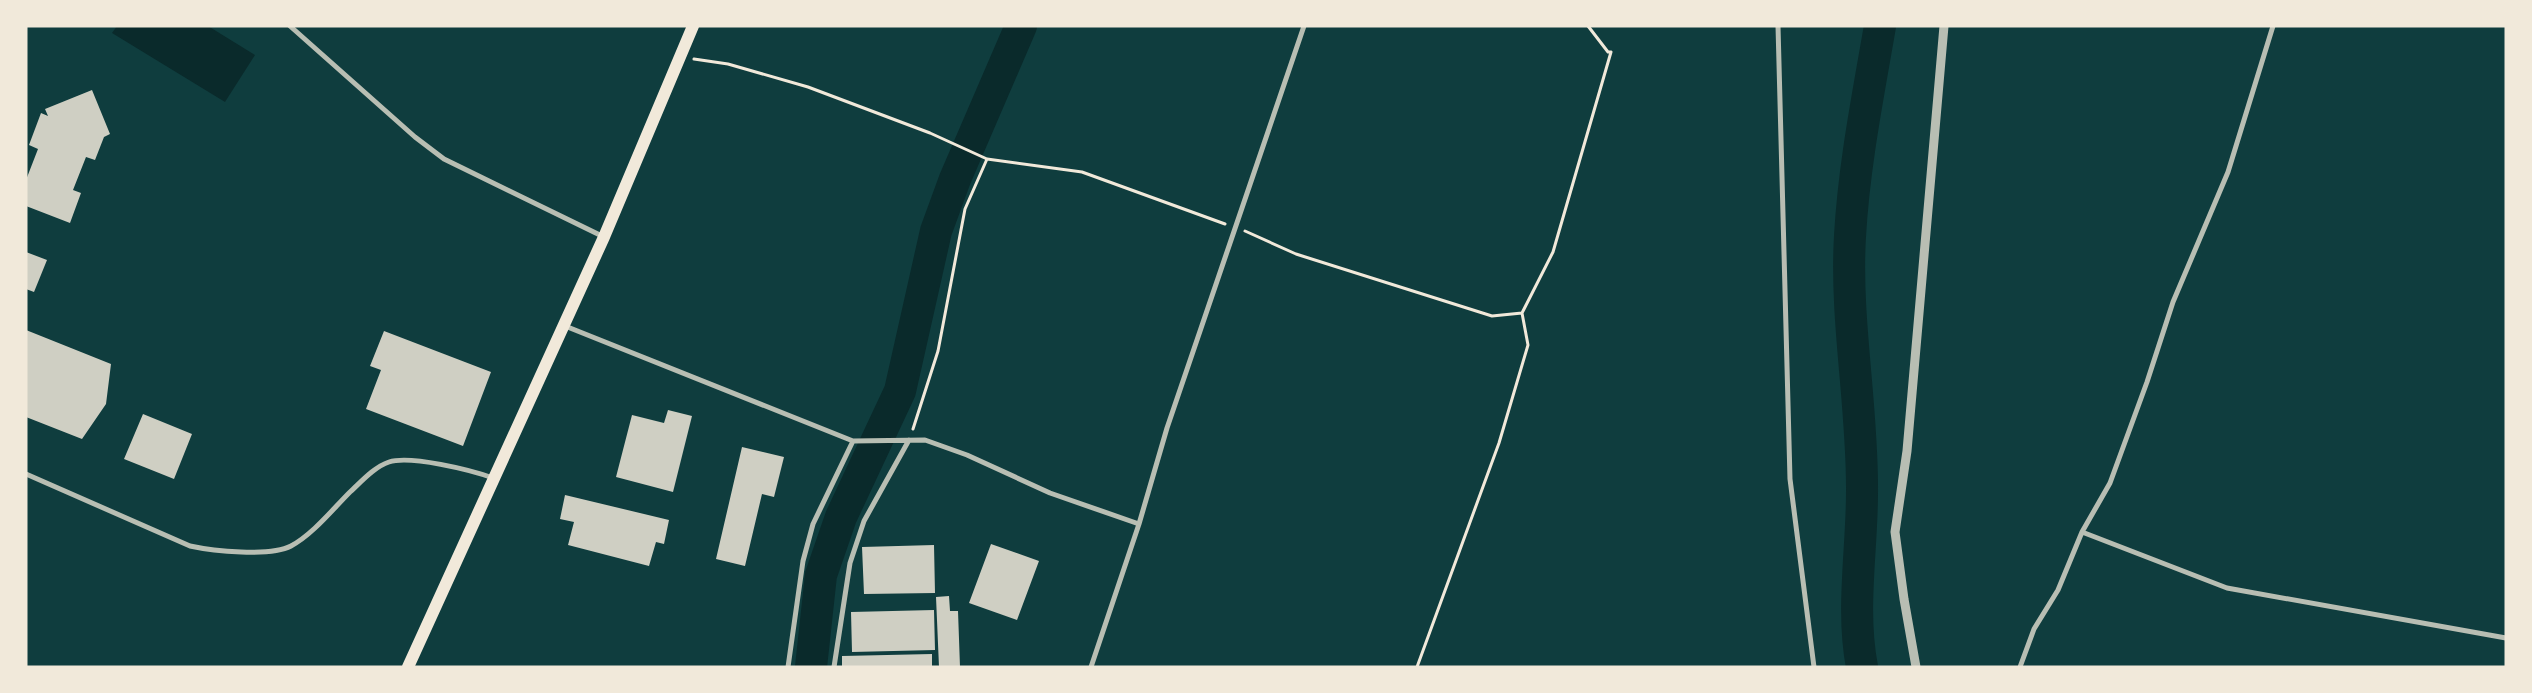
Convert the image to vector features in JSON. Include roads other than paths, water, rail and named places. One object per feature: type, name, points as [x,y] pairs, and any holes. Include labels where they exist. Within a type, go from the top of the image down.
[{"type":"main road","points":[[408,667],[564,326],[693,26]]},
{"type":"street","points":[[290,26],[415,138],[444,159],[604,236]]},
{"type":"street","points":[[1090,667],[1139,524],[1167,428],[1304,26]]},
{"type":"street","points":[[1778,26],[1785,350],[1790,479],[1814,667]]},
{"type":"street","points":[[1916,667],[1895,532],[1907,451],[1944,26]]},
{"type":"street","points":[[2020,667],[2034,629],[2058,590],[2082,532],[2110,483],[2147,382],[2172,302],[2228,172],[2273,26]]},
{"type":"street","points":[[564,326],[853,442],[925,440],[967,455],[1050,493],[1139,524]]},
{"type":"street","points":[[834,667],[850,564],[864,521],[909,440]]},
{"type":"street","points":[[788,667],[804,561],[814,524],[853,442]]},
{"type":"street","points":[[26,474],[190,546],[205,549],[275,552],[291,546],[370,473],[388,462],[404,461],[470,470],[493,479]]},
{"type":"street","points":[[2082,532],[2227,588],[2506,638]]},
{"type":"water","points":[[117,26],[208,26],[255,55],[225,102],[112,33]]},
{"type":"waterway","points":[[811,667],[821,575],[841,517],[900,391],[936,231],[955,179],[1021,26]]},
{"type":"waterway","points":[[1862,667],[1857,624],[1862,515],[1862,461],[1849,268],[1852,209],[1858,157],[1880,26]]}]
